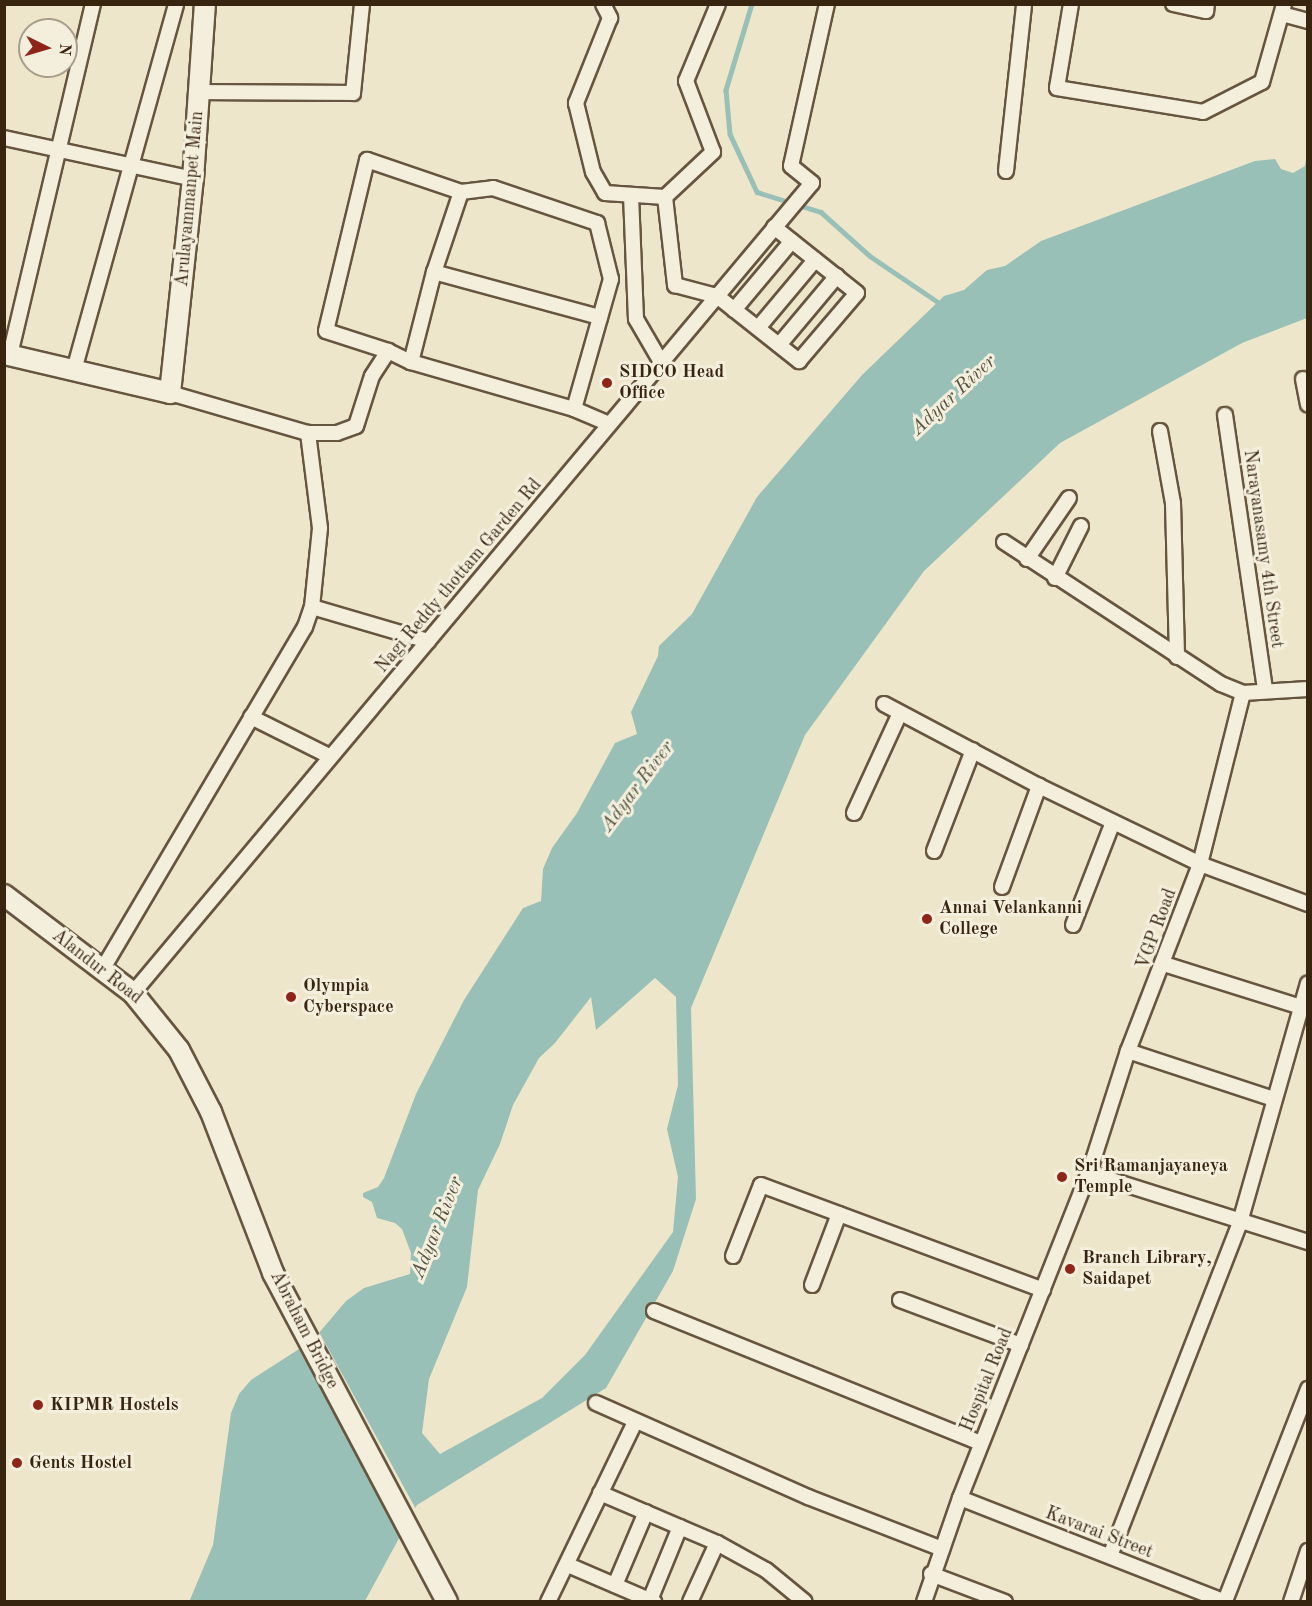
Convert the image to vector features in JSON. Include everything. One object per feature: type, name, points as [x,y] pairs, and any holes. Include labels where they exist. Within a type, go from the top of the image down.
[{"type":"main road","name":"Arulayammanpet Main","points":[[170,393],[193,179],[205,4]]},
{"type":"main road","points":[[7,354],[170,393]]},
{"type":"main road","name":"Alandur Road","points":[[4,895],[133,993],[179,1050]]},
{"type":"main road","name":"Abraham Bridge","points":[[179,1050],[211,1112],[273,1273],[447,1602]]},
{"type":"street","points":[[7,354],[93,4]]},
{"type":"street","points":[[74,370],[176,4]]},
{"type":"street","points":[[199,92],[353,93],[362,4]]},
{"type":"street","points":[[603,4],[610,18],[576,103],[593,172],[604,193],[665,197],[713,152],[686,81],[718,4]]},
{"type":"street","name":"Nagi Reddy thottam Garden Rd","points":[[133,993],[812,183],[791,166],[827,4]]},
{"type":"street","points":[[1006,171],[1024,4]]},
{"type":"street","points":[[1071,4],[1057,88],[1203,112],[1262,82],[1283,9],[1308,21]]},
{"type":"street","points":[[1173,4],[1206,11],[1207,4]]},
{"type":"street","points":[[4,138],[193,179]]},
{"type":"street","points":[[574,409],[611,279],[597,224],[501,190],[461,192],[368,160],[326,331],[388,351],[411,362],[574,409],[609,424]]},
{"type":"street","points":[[411,362],[434,272],[461,192]]},
{"type":"street","points":[[631,195],[636,319],[661,362]]},
{"type":"street","points":[[665,197],[675,285],[717,296],[799,361],[857,293],[774,227]]},
{"type":"street","points":[[734,310],[792,242]]},
{"type":"street","points":[[758,328],[815,260]]},
{"type":"street","points":[[434,272],[600,317]]},
{"type":"street","points":[[779,345],[837,276]]},
{"type":"street","points":[[170,393],[308,433],[337,433],[356,426],[372,376],[388,351]]},
{"type":"street","points":[[1303,379],[1308,405]]},
{"type":"street","name":"Narayanasamy 4th Street","points":[[1225,415],[1265,689]]},
{"type":"street","points":[[1160,431],[1173,503],[1178,657]]},
{"type":"street","points":[[102,970],[305,627],[312,607],[320,528],[308,433]]},
{"type":"street","points":[[1027,560],[1069,498]]},
{"type":"street","points":[[1055,578],[1081,526]]},
{"type":"street","points":[[1004,542],[1027,560],[1178,657],[1243,693],[1265,689],[1308,689]]},
{"type":"street","points":[[312,607],[428,641]]},
{"type":"street","name":"VGP Road","points":[[1089,1173],[1128,1051],[1164,964],[1200,864],[1243,693]]},
{"type":"street","points":[[884,704],[1039,786],[1200,864],[1308,904]]},
{"type":"street","points":[[854,813],[900,713]]},
{"type":"street","points":[[251,717],[331,757]]},
{"type":"street","points":[[934,851],[973,750]]},
{"type":"street","points":[[1002,887],[1039,786]]},
{"type":"street","points":[[1073,925],[1113,822]]},
{"type":"street","points":[[1164,964],[1301,1007]]},
{"type":"street","points":[[1110,1556],[1240,1222],[1308,984]]},
{"type":"street","points":[[1128,1051],[1274,1099]]},
{"type":"street","points":[[1089,1173],[1308,1242]]},
{"type":"street","name":"Hospital Road","points":[[924,1602],[932,1574],[981,1443],[1089,1173]]},
{"type":"street","points":[[733,1256],[761,1185],[1043,1290]]},
{"type":"street","points":[[812,1285],[839,1214]]},
{"type":"street","points":[[900,1300],[1021,1345]]},
{"type":"street","points":[[654,1311],[981,1443]]},
{"type":"street","points":[[1226,1601],[1308,1389]]},
{"type":"street","points":[[596,1403],[634,1422],[808,1497],[942,1549]]},
{"type":"street","points":[[548,1602],[568,1565],[634,1422]]},
{"type":"street","points":[[600,1493],[717,1543],[766,1570],[805,1602]]},
{"type":"street","name":"Kavarai Street","points":[[960,1498],[1226,1601]]},
{"type":"street","points":[[615,1585],[646,1512]]},
{"type":"street","points":[[568,1565],[652,1601],[680,1527]]},
{"type":"street","points":[[690,1602],[717,1543]]},
{"type":"street","points":[[1291,1602],[1308,1551]]},
{"type":"street","points":[[932,1574],[1005,1602]]},
{"type":"water","name":"Adyar River","points":[[1307,153],[1307,318],[1242,343],[1060,443],[924,571],[805,735],[691,1008],[696,1199],[673,1271],[606,1388],[417,1505],[365,1601],[189,1602],[213,1545],[231,1413],[239,1394],[251,1380],[313,1340],[346,1301],[364,1288],[410,1274],[411,1253],[402,1229],[395,1223],[377,1218],[372,1202],[363,1197],[363,1193],[378,1187],[384,1178],[416,1094],[464,1000],[523,908],[541,901],[543,869],[552,848],[577,813],[615,743],[637,734],[631,712],[658,656],[659,646],[692,614],[757,497],[862,375],[944,296],[964,290],[987,270],[1005,266],[1041,241],[1255,161],[1275,159],[1281,169],[1293,173],[1305,166]],"holes":[[[655,978],[676,997],[678,1085],[667,1129],[678,1177],[673,1232],[585,1355],[542,1398],[440,1454],[422,1433],[429,1379],[467,1287],[478,1190],[500,1144],[513,1105],[539,1058],[555,1043],[591,997],[596,1030]]]},
{"type":"pier","points":[[318,1330],[417,1511],[402,1537],[298,1347]]},
{"type":"waterway","points":[[752,4],[726,90],[730,134],[757,192],[821,212],[870,256],[941,304]]},
{"type":"place","name":"SIDCO Head Office","points":[[607,383]]},
{"type":"place","name":"Annai Velankanni College","points":[[927,919]]},
{"type":"place","name":"Olympia Cyberspace","points":[[291,997]]},
{"type":"place","name":"Sri Ramanjayaneya Temple","points":[[1062,1177]]},
{"type":"place","name":"Branch Library, Saidapet","points":[[1070,1269]]},
{"type":"place","name":"KIPMR Hostels","points":[[38,1405]]},
{"type":"place","name":"Gents Hostel","points":[[17,1463]]}]
